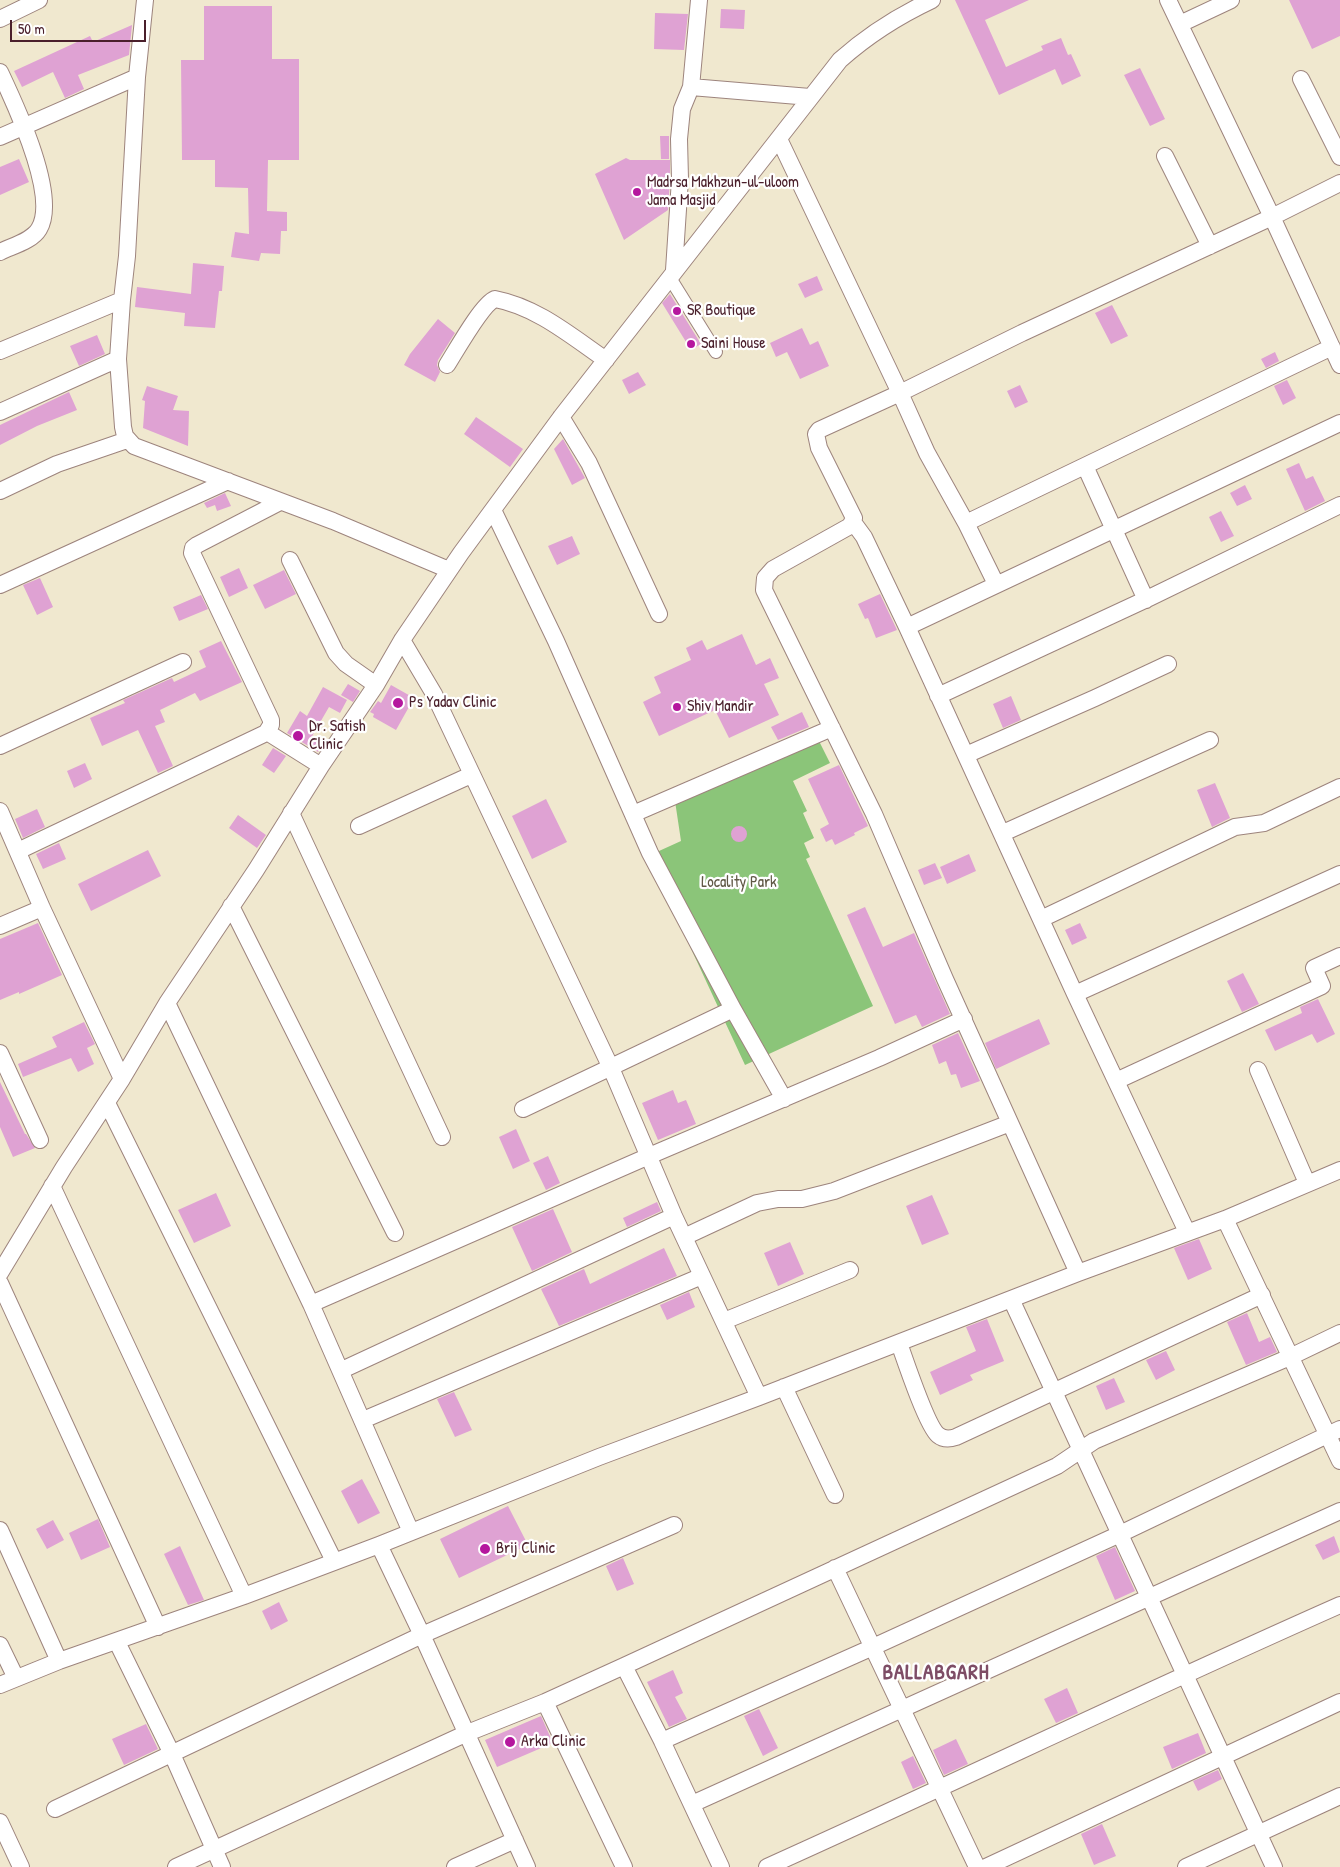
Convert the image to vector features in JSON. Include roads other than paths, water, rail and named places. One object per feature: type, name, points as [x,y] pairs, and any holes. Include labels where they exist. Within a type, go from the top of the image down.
[{"type":"street","points":[[0,19],[39,0]]},
{"type":"street","points":[[145,0],[137,77],[127,256],[118,359],[121,414],[127,440],[134,446],[333,521],[449,570]]},
{"type":"street","points":[[699,0],[691,87],[682,110],[679,139],[680,179],[672,274],[716,352]]},
{"type":"street","points":[[0,1273],[52,1186],[122,1079],[167,1003],[376,685],[402,640],[449,570],[561,417],[840,60],[854,47],[887,23],[932,0]]},
{"type":"street","points":[[1168,0],[1272,217],[1340,365]]},
{"type":"street","points":[[1180,24],[1231,0]]},
{"type":"street","points":[[0,72],[25,126],[43,188],[44,214],[34,235],[0,252]]},
{"type":"street","points":[[0,137],[137,77]]},
{"type":"street","points":[[1301,79],[1340,157]]},
{"type":"street","points":[[691,87],[810,97]]},
{"type":"street","points":[[779,140],[931,461],[966,523],[996,584]]},
{"type":"street","points":[[1165,156],[1210,246]]},
{"type":"street","points":[[1078,1273],[874,814],[764,590],[765,578],[773,569],[846,529],[853,522],[853,513],[819,448],[816,434],[825,426],[900,393],[1022,333],[1272,217],[1340,183]]},
{"type":"street","points":[[447,365],[480,314],[495,299],[528,310],[549,321],[606,360]]},
{"type":"street","points":[[0,351],[122,300]]},
{"type":"street","points":[[966,523],[1332,347]]},
{"type":"street","points":[[0,412],[118,359]]},
{"type":"street","points":[[561,417],[589,463],[660,614]]},
{"type":"street","points":[[906,627],[1340,423]]},
{"type":"street","points":[[0,491],[57,464],[127,440]]},
{"type":"street","points":[[1085,466],[1146,600]]},
{"type":"street","points":[[0,585],[228,481]]},
{"type":"street","points":[[18,850],[262,737],[268,732],[271,720],[192,553],[196,545],[280,502]]},
{"type":"street","points":[[938,696],[1146,600],[1340,505]]},
{"type":"street","points":[[493,510],[556,641],[632,814],[664,881],[784,1099]]},
{"type":"street","points":[[853,522],[860,530],[906,627],[1187,1232]]},
{"type":"street","points":[[290,560],[336,653],[346,664],[376,685]]},
{"type":"street","points":[[402,640],[430,688],[611,1068],[674,1216],[759,1398]]},
{"type":"street","points":[[0,746],[183,662]]},
{"type":"street","points":[[966,755],[1168,664]]},
{"type":"street","points":[[632,814],[832,728]]},
{"type":"street","points":[[268,732],[321,766]]},
{"type":"street","points":[[1002,833],[1210,740]]},
{"type":"street","points":[[359,826],[471,775]]},
{"type":"street","points":[[1042,919],[1235,827],[1264,823],[1340,787]]},
{"type":"street","points":[[0,811],[42,908],[122,1079]]},
{"type":"street","points":[[291,813],[442,1137]]},
{"type":"street","points":[[1075,994],[1340,874]]},
{"type":"street","points":[[232,906],[395,1233]]},
{"type":"street","points":[[0,926],[42,908]]},
{"type":"street","points":[[1116,1081],[1322,986],[1314,968],[1340,956]]},
{"type":"street","points":[[167,1003],[342,1370],[411,1532]]},
{"type":"street","points":[[523,1109],[733,1009]]},
{"type":"street","points":[[311,1304],[964,1019]]},
{"type":"street","points":[[0,1053],[40,1140]]},
{"type":"street","points":[[1258,1070],[1307,1183]]},
{"type":"street","points":[[107,1103],[334,1561]]},
{"type":"street","points":[[684,1238],[757,1203],[778,1199],[802,1199],[834,1191],[1010,1123]]},
{"type":"street","points":[[0,1685],[379,1545],[599,1457],[759,1398],[1078,1273],[1225,1219],[1340,1170]]},
{"type":"street","points":[[52,1186],[244,1596]]},
{"type":"street","points":[[342,1370],[674,1216]]},
{"type":"street","points":[[1225,1219],[1290,1356],[1334,1432],[1340,1461]]},
{"type":"street","points":[[724,1322],[850,1270]]},
{"type":"street","points":[[363,1420],[702,1276]]},
{"type":"street","points":[[0,1283],[158,1627]]},
{"type":"street","points":[[899,1343],[931,1425],[939,1436],[947,1439],[956,1437],[1262,1295]]},
{"type":"street","points":[[1011,1299],[1274,1867]]},
{"type":"street","points":[[176,1867],[466,1734],[546,1702],[1057,1466],[1094,1441],[1340,1333]]},
{"type":"street","points":[[784,1387],[835,1494]]},
{"type":"street","points":[[662,1741],[1120,1534],[1334,1432]]},
{"type":"street","points":[[692,1804],[1340,1511]]},
{"type":"street","points":[[55,1809],[422,1635],[674,1525]]},
{"type":"street","points":[[0,1530],[59,1662]]},
{"type":"street","points":[[379,1545],[527,1867]]},
{"type":"street","points":[[835,1568],[977,1867]]},
{"type":"street","points":[[767,1867],[1184,1674],[1340,1605]]},
{"type":"street","points":[[117,1642],[172,1754],[222,1867]]},
{"type":"street","points":[[0,1645],[16,1678]]},
{"type":"street","points":[[624,1666],[662,1741],[721,1867]]},
{"type":"street","points":[[546,1702],[624,1867]]},
{"type":"street","points":[[986,1867],[1340,1702]]},
{"type":"street","points":[[1186,1867],[1340,1796]]},
{"type":"street","points":[[0,1822],[21,1867]]},
{"type":"street","points":[[455,1867],[515,1840]]},
{"type":"place","name":"Madrsa Makhzun-ul-uloom Jama Masjid","points":[[637,192]]},
{"type":"place","name":"SR Boutique","points":[[677,311]]},
{"type":"place","name":"Saini House","points":[[691,344]]},
{"type":"place","name":"Ps Yadav Clinic","points":[[398,703]]},
{"type":"place","name":"Shiv Mandir","points":[[677,707]]},
{"type":"place","name":"Dr. Satish Clinic","points":[[298,736]]},
{"type":"place","name":"Brij Clinic","points":[[485,1549]]},
{"type":"place","name":"Arka Clinic","points":[[510,1742]]},
{"type":"district","name":"BALLABGARH","points":[[936,1673]]},
{"type":"park label","name":"Locality Park","points":[[739,883]]}]
